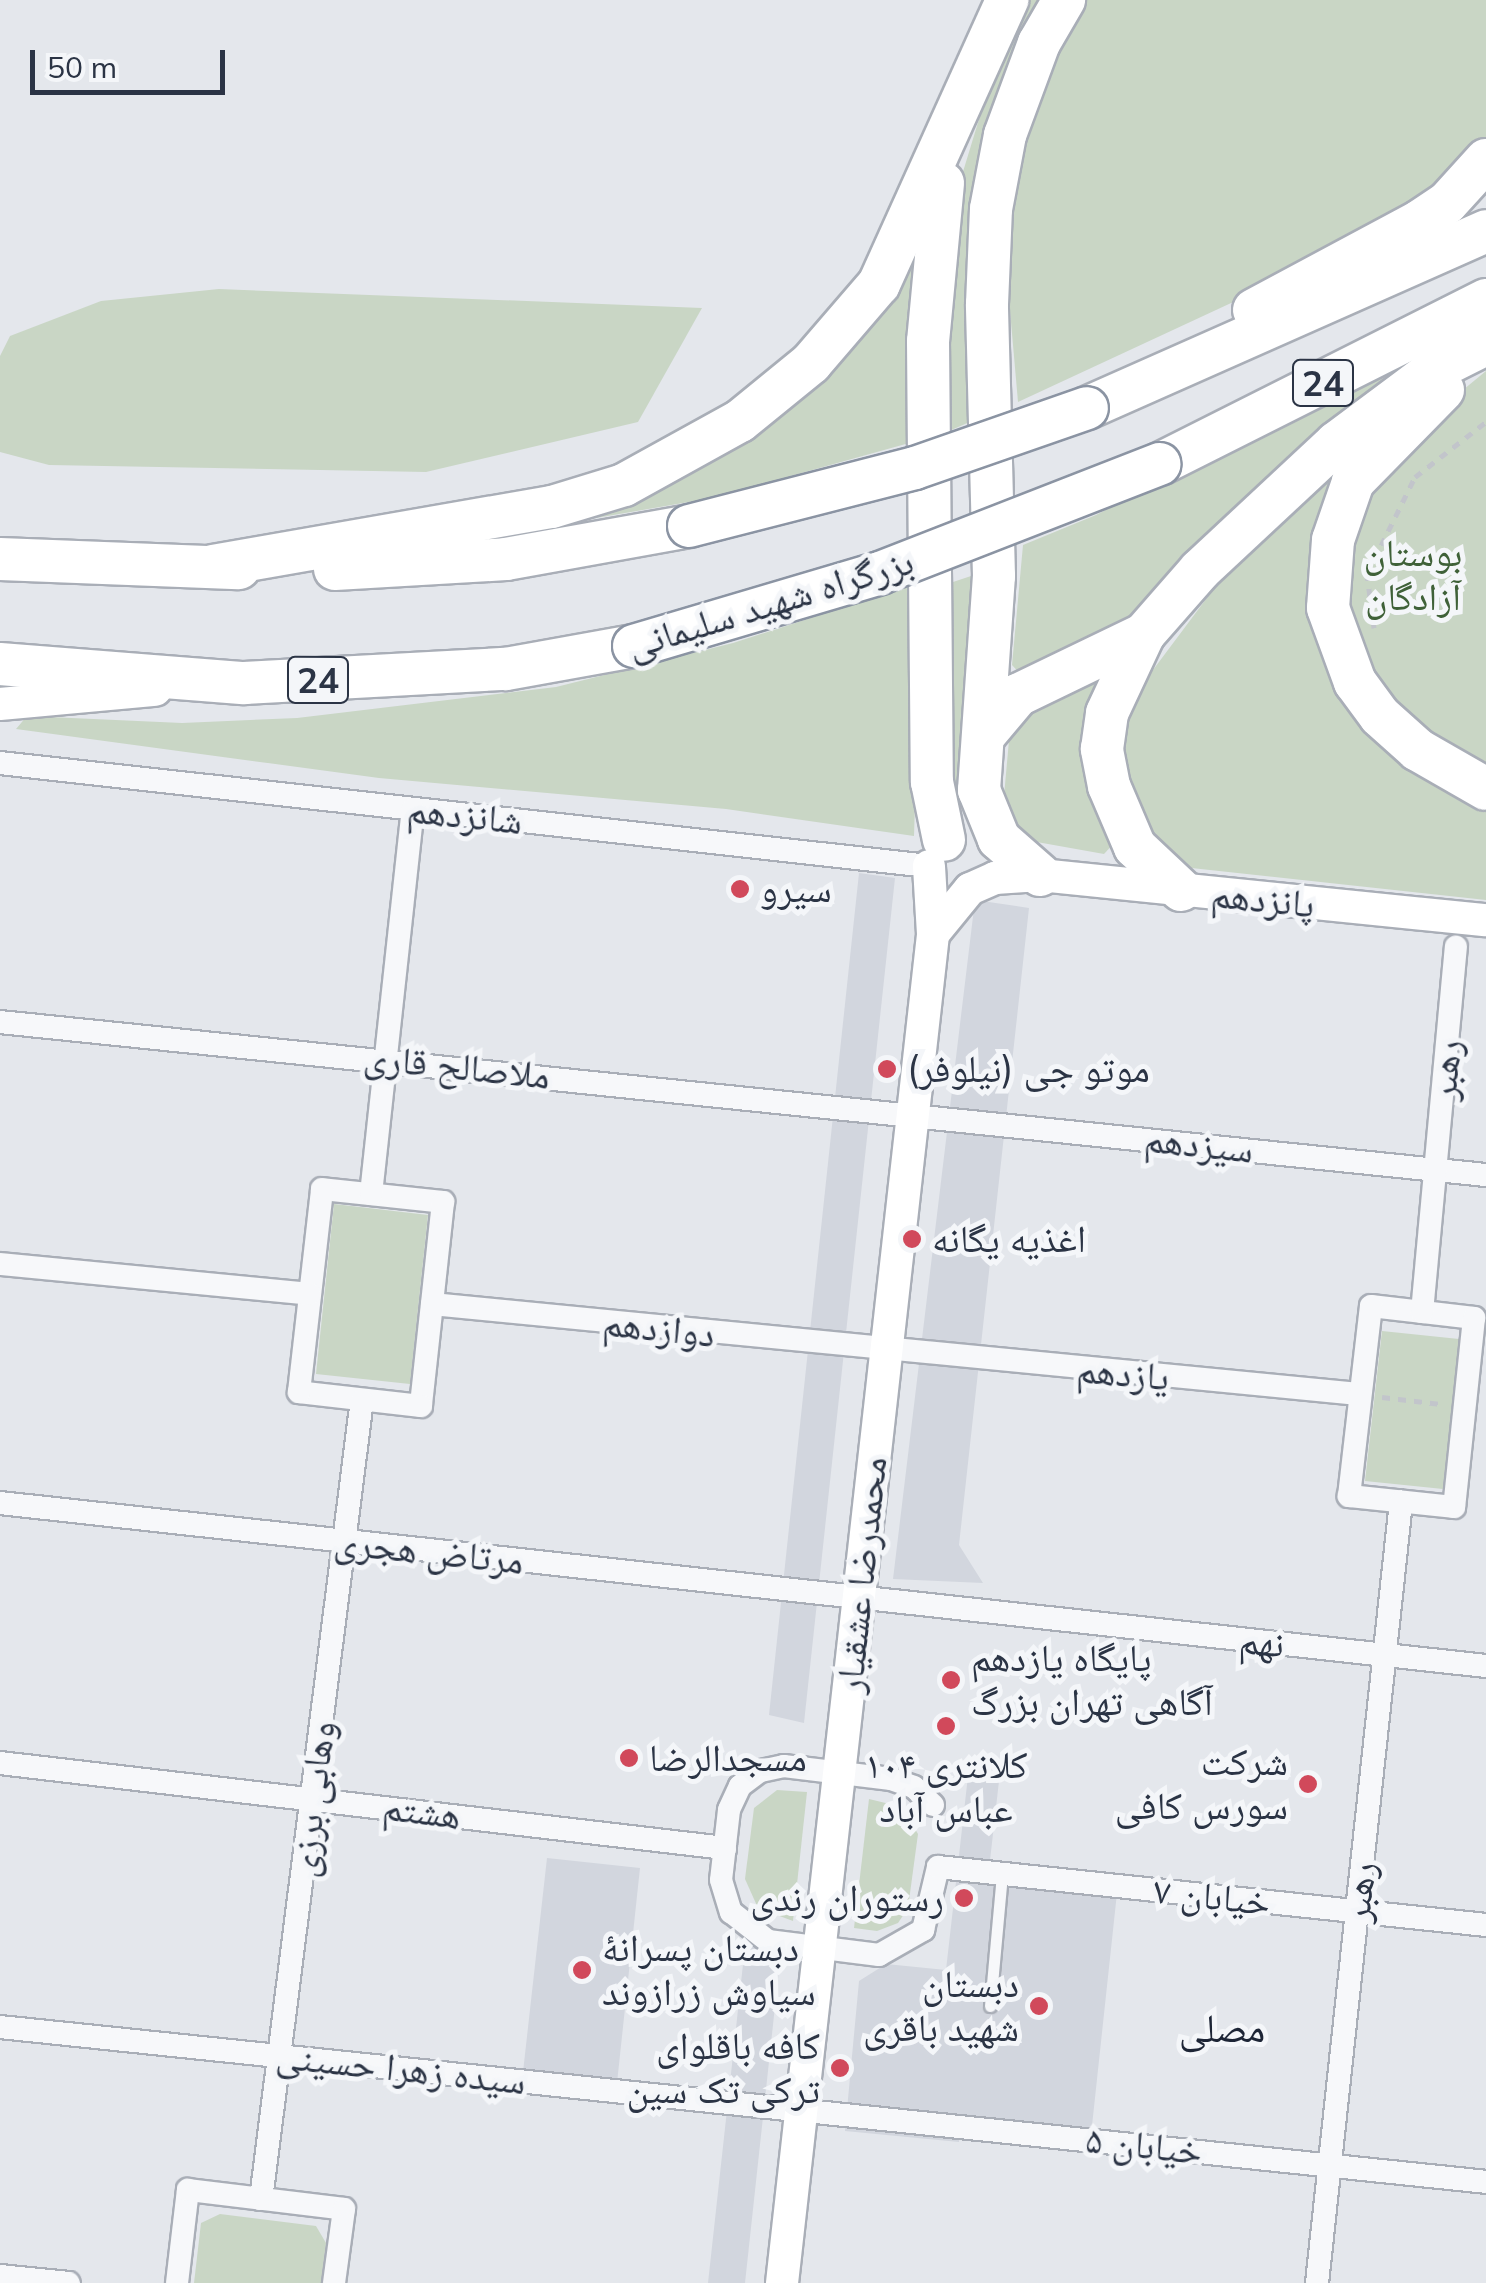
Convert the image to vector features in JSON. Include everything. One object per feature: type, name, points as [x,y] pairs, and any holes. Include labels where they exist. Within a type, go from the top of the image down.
[{"type":"highway","points":[[213,566],[533,512],[624,485],[710,441],[811,363],[868,300],[951,133],[1007,0]]},
{"type":"highway","points":[[937,853],[979,790],[986,733],[994,576],[986,304],[991,210],[1018,91],[1064,0]]},
{"type":"highway","points":[[937,853],[932,782],[928,341],[951,133]]},
{"type":"highway","points":[[1166,377],[1250,312],[1446,203],[1486,160]]},
{"type":"highway","name":"24","points":[[0,558],[398,568],[506,558],[688,526],[915,468],[1086,408],[1166,377],[1486,231]]},
{"type":"highway","name":"بزرگراه شهید سلیمانی","points":[[0,664],[244,683],[506,669],[634,646],[880,573],[1160,464],[1486,300]]},
{"type":"highway","points":[[1181,890],[1136,847],[1109,786],[1102,748],[1107,713],[1144,634],[1200,570],[1336,443],[1434,370],[1486,344]]},
{"type":"highway","points":[[1486,356],[1411,418],[1353,482],[1332,540],[1328,608],[1355,682],[1380,716],[1430,759],[1486,789]]},
{"type":"highway","points":[[986,733],[1018,695],[1144,634]]},
{"type":"highway","points":[[979,790],[1000,839],[1040,875]]},
{"type":"main road","points":[[0,704],[244,683]]},
{"type":"main road","name":"محمدرضا عشقیار","points":[[782,2283],[933,934],[937,853]]},
{"type":"main road","name":"پانزدهم","points":[[933,934],[970,888],[996,878],[1040,875],[1486,920]]},
{"type":"street","name":"شانزدهم","points":[[0,764],[413,809],[937,853]]},
{"type":"street","points":[[371,1194],[413,809]]},
{"type":"street","name":"رهبر","points":[[1422,1312],[1456,947]]},
{"type":"street","name":"ملاصالح قاری","points":[[0,1022],[913,1113]]},
{"type":"street","name":"سیزدهم","points":[[913,1113],[1486,1175]]},
{"type":"street","points":[[322,1188],[371,1194],[443,1202],[421,1406],[299,1392],[322,1188]]},
{"type":"street","points":[[0,1264],[310,1294]]},
{"type":"street","name":"دوازدهم","points":[[432,1304],[886,1352]]},
{"type":"street","points":[[1370,1306],[1422,1312],[1474,1318],[1475,1407],[1454,1507],[1349,1496],[1370,1306]]},
{"type":"street","name":"یازدهم","points":[[886,1352],[1359,1394]]},
{"type":"street","name":"وهابی برزی","points":[[260,2199],[362,1400]]},
{"type":"street","name":"رهبر","points":[[1317,2283],[1401,1502]]},
{"type":"street","name":"مرتاض هجری","points":[[0,1503],[859,1598]]},
{"type":"street","name":"نهم","points":[[859,1598],[1486,1666]]},
{"type":"street","name":"هشتم","points":[[0,1763],[725,1848]]},
{"type":"street","points":[[820,1948],[768,1941],[742,1926],[724,1897],[725,1848],[733,1798],[749,1777],[772,1767],[902,1781],[933,1805]]},
{"type":"street","name":"خیابان ۷","points":[[820,1948],[879,1955],[912,1941],[931,1916],[938,1867],[1486,1925]]},
{"type":"street","name":"سیده زهرا حسینی","points":[[0,2027],[802,2109]]},
{"type":"street","name":"خیابان ۵","points":[[802,2109],[1486,2182]]},
{"type":"street","points":[[177,2283],[188,2190],[344,2209],[334,2283]]},
{"type":"street","points":[[0,2276],[69,2283]]},
{"type":"lane","points":[[990,2006],[1002,1874]]},
{"type":"path","points":[[1375,639],[1367,574],[1415,477],[1486,422]]},
{"type":"path","points":[[1359,1394],[1475,1407]]},
{"type":"shaded area","points":[[859,873],[895,878],[804,1723],[769,1715]]},
{"type":"shaded area","points":[[975,900],[1029,908],[959,1545],[983,1583],[893,1579]]},
{"type":"shaded area","points":[[968,1776],[999,1781],[988,1878],[1117,1893],[1091,2135],[960,2122],[959,2142],[845,2131],[859,1981],[886,1964],[946,1970]]},
{"type":"shaded area","name":"دبستان پسرانهٔ سیاوش زرازوند","points":[[547,1858],[640,1868],[617,2083],[523,2072]]},
{"type":"shaded area","points":[[745,1946],[781,1951],[745,2283],[708,2283]]},
{"type":"green space","points":[[1028,0],[1053,0],[1042,17],[972,421],[949,431],[946,360],[962,175],[987,93]]},
{"type":"green space","points":[[1075,0],[1486,0],[1486,145],[1373,237],[1018,402],[1008,288],[1016,143]]},
{"type":"green space","points":[[928,206],[920,440],[712,498],[538,528],[709,450]]},
{"type":"green space","points":[[219,289],[702,308],[638,422],[426,472],[49,465],[0,452],[0,356],[10,336],[101,301]]},
{"type":"green space","points":[[1486,313],[1125,627],[1022,676],[1012,665],[1023,545],[1096,515]]},
{"type":"green space","name":"بوستان آزادگان","points":[[1486,371],[1486,777],[1409,730],[1360,665],[1345,621],[1352,515],[1452,399]]},
{"type":"green space","points":[[1384,428],[1320,623],[1486,808],[1486,900],[1173,866],[1121,794],[1122,738],[1135,694],[1257,531]]},
{"type":"green space","points":[[974,575],[961,788],[949,792],[953,582]]},
{"type":"green space","points":[[922,582],[914,836],[726,809],[379,778],[16,729],[27,716],[182,723],[297,718],[556,687],[733,643]]},
{"type":"green space","points":[[1124,654],[1117,840],[1104,854],[1020,839],[1003,807],[1012,707]]},
{"type":"green space","points":[[334,1204],[428,1215],[410,1384],[316,1374]]},
{"type":"green space","points":[[1382,1331],[1459,1339],[1443,1489],[1365,1481]]},
{"type":"green space","points":[[777,1790],[807,1792],[793,1921],[758,1908],[745,1879],[754,1808]]},
{"type":"green space","points":[[869,1799],[902,1807],[918,1834],[908,1908],[898,1923],[877,1931],[854,1928]]},
{"type":"green space","points":[[220,2214],[316,2226],[326,2243],[321,2283],[194,2283],[201,2223]]},
{"type":"place","name":"سیرو","points":[[740,889]]},
{"type":"place","name":"موتو جی (نیلوفر)","points":[[887,1069]]},
{"type":"place","name":"اغذیه یگانه","points":[[912,1239]]},
{"type":"place","name":"پایگاه یازدهم آگاهی تهران بزرگ","points":[[951,1680]]},
{"type":"place","name":"کلانتری ۱۰۴ عباس آباد","points":[[946,1726]]},
{"type":"place","name":"مسجدالرضا","points":[[629,1758]]},
{"type":"place","name":"شرکت سورس کافی","points":[[1308,1784]]},
{"type":"place","name":"رستوران رندی","points":[[964,1898]]},
{"type":"place","name":"دبستان پسرانهٔ سیاوش زرازوند","points":[[582,1970]]},
{"type":"place","name":"دبستان شهید باقری","points":[[1039,2006]]},
{"type":"place","name":"کافه باقلوای ترکی تک سین","points":[[840,2068]]},
{"type":"district","name":"مصلی","points":[[1222,2027]]}]
